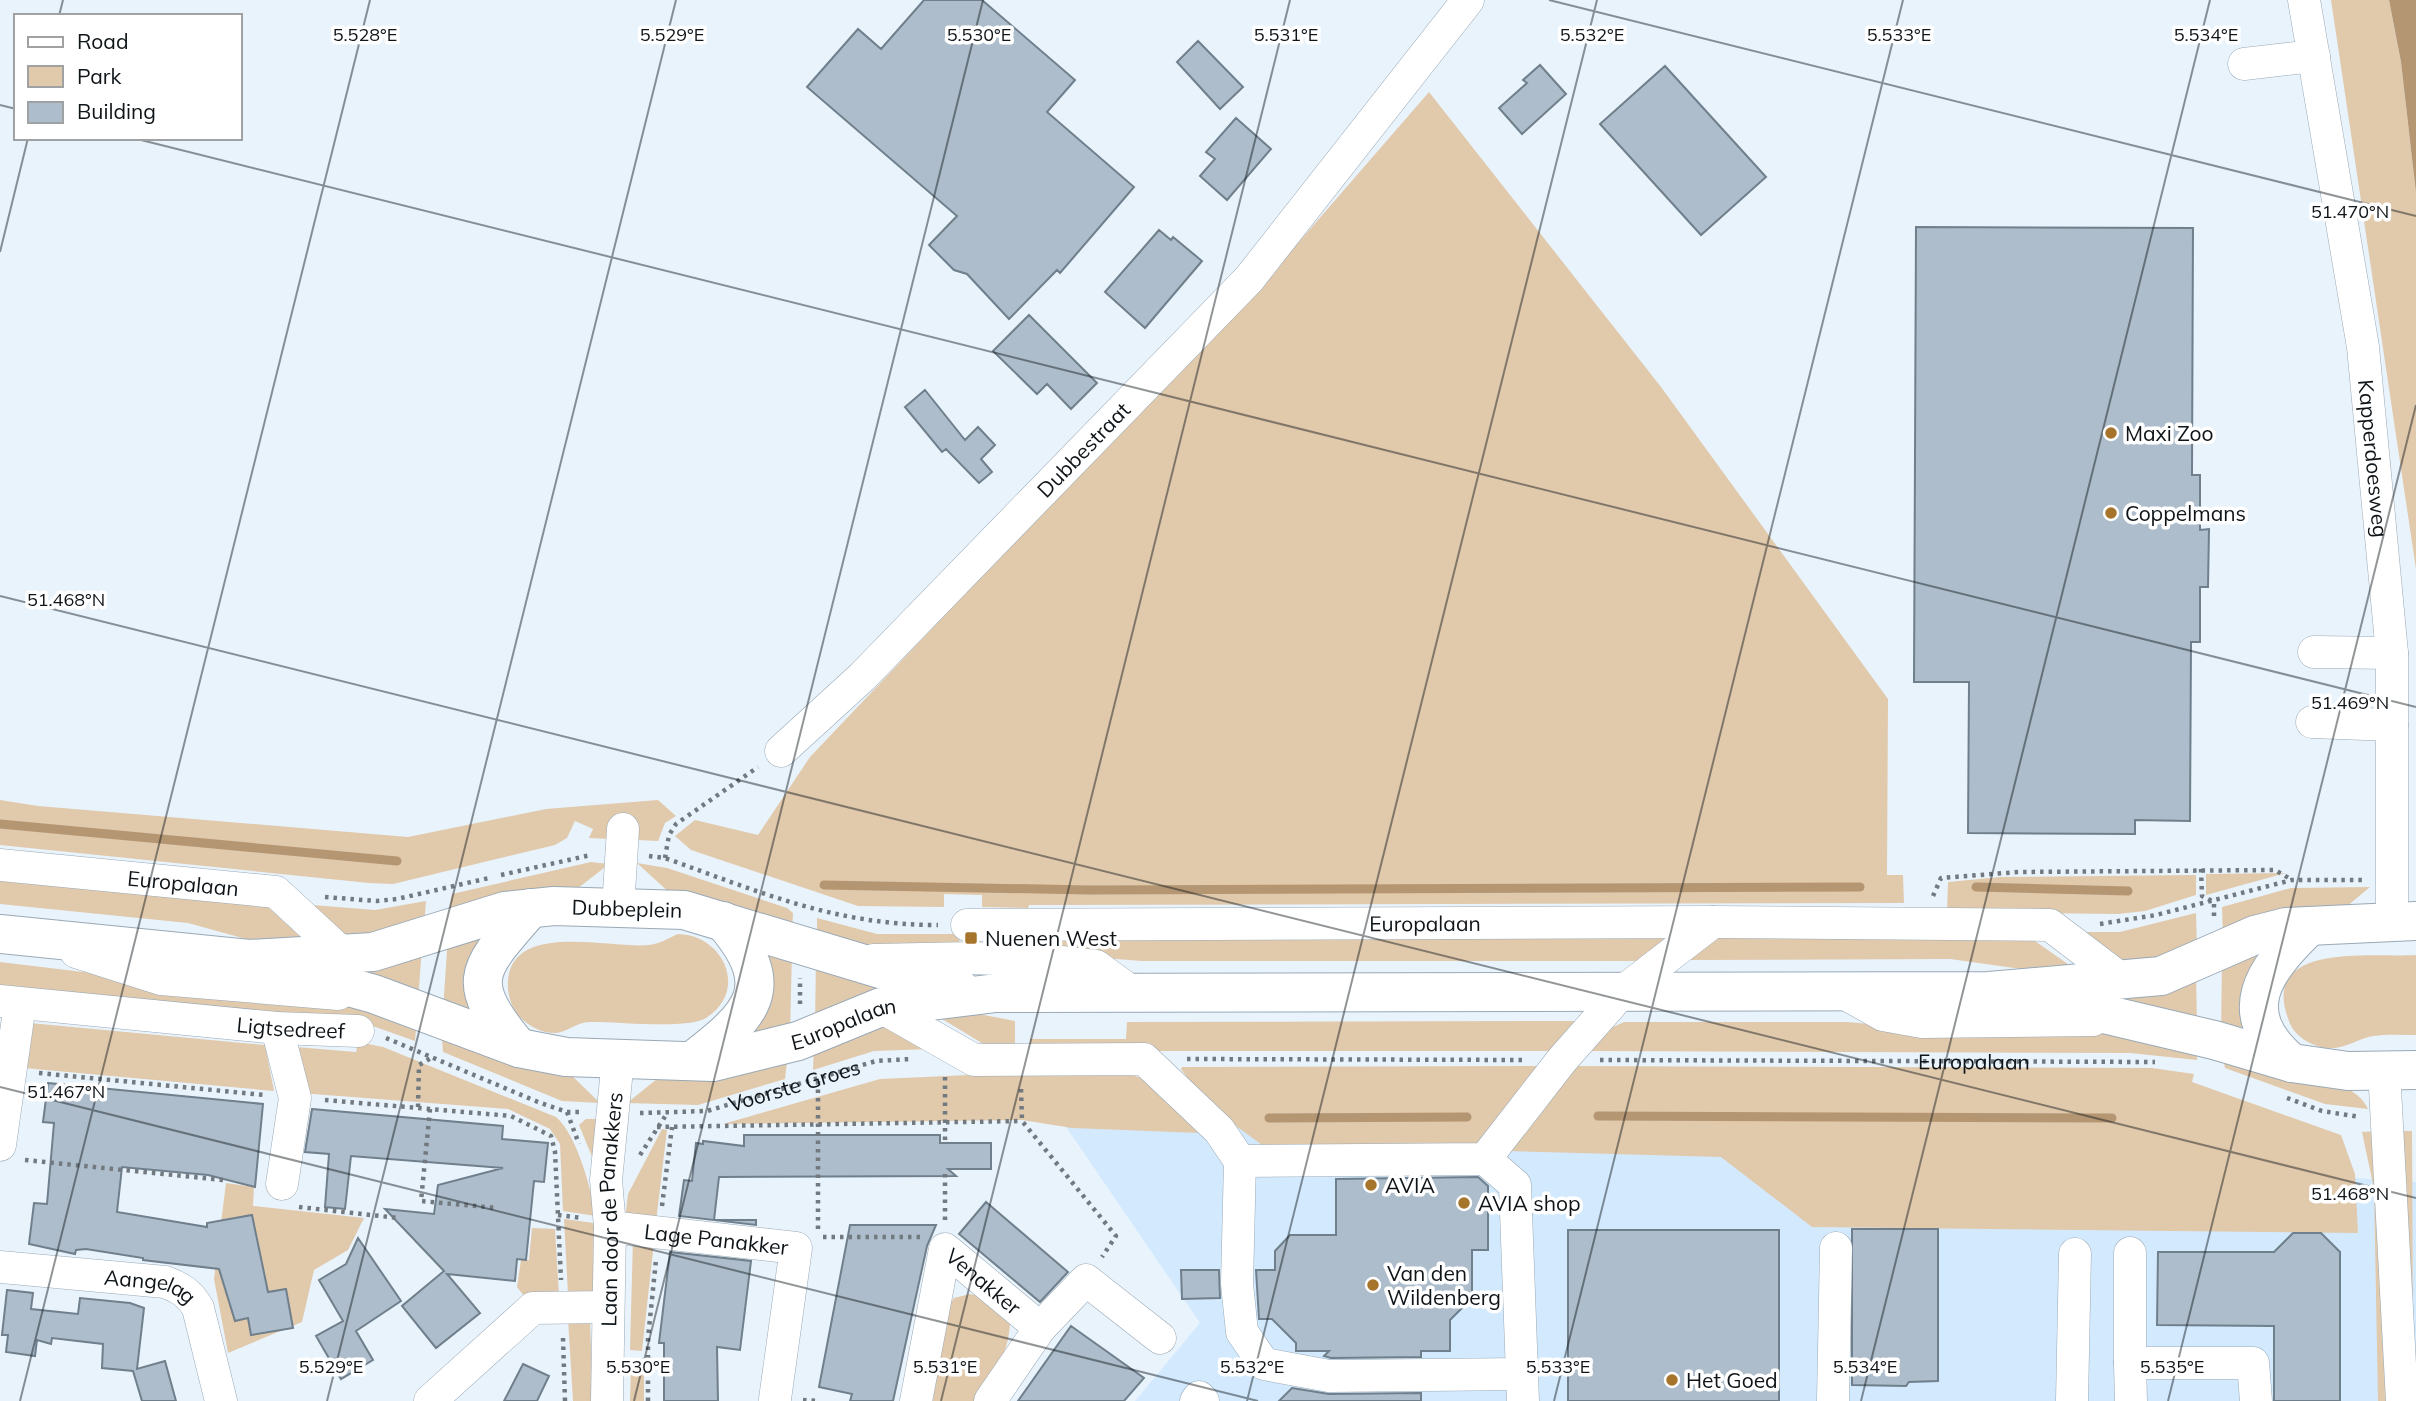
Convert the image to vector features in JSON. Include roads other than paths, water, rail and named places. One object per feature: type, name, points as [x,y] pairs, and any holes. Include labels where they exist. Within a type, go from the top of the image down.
[{"type":"main road","name":"Dubbeplein","points":[[531,908],[684,910],[723,921]]},
{"type":"main road","points":[[14,936],[249,959],[344,954],[373,952],[505,911],[531,908]]},
{"type":"main road","points":[[519,1048],[493,1016],[485,1001],[482,985],[485,969],[492,955],[531,908]]},
{"type":"main road","name":"Europalaan","points":[[723,921],[937,986],[996,993],[1133,993],[1989,991],[2161,976],[2255,935],[2286,927],[2404,920]]},
{"type":"main road","points":[[249,959],[374,994],[519,1048],[566,1057],[692,1061],[735,1026],[748,1010],[753,997],[755,976],[750,954],[723,921]]},
{"type":"main road","points":[[2292,1063],[2271,1044],[2262,1028],[2258,1011],[2259,993],[2264,979],[2281,954],[2310,926]]},
{"type":"main road","name":"Europalaan","points":[[1989,991],[2053,1000],[2214,1040],[2292,1063],[2348,1071],[2400,1070]]},
{"type":"main road","name":"Europalaan","points":[[692,1061],[713,1062],[798,1041],[881,1007],[996,993]]},
{"type":"street","name":"Dubbestraat","points":[[781,751],[862,677],[1249,279],[1468,0]]},
{"type":"street","name":"Kapperdoesweg","points":[[2304,0],[2363,347],[2392,653],[2392,725],[2404,920]]},
{"type":"street","points":[[2244,64],[2314,56]]},
{"type":"street","points":[[2314,652],[2392,653]]},
{"type":"street","points":[[2312,722],[2392,725]]},
{"type":"street","points":[[618,908],[623,830]]},
{"type":"street","name":"Europalaan","points":[[0,865],[276,892],[344,954]]},
{"type":"street","points":[[1485,1159],[1562,1060],[1622,992],[1713,922]]},
{"type":"street","name":"Europalaan","points":[[967,925],[1921,922],[2050,925],[2120,979]]},
{"type":"street","points":[[14,936],[162,979],[297,992],[374,994]]},
{"type":"street","name":"Europalaan","points":[[852,961],[971,958],[1063,962],[1096,966],[1133,993]]},
{"type":"street","name":"Europalaan","points":[[1842,992],[1882,1015],[1922,1022],[2124,1019]]},
{"type":"street","points":[[7,1152],[10,1002]]},
{"type":"street","name":"Ligtsedreef","points":[[10,1002],[277,1028],[358,1031]]},
{"type":"street","points":[[881,1007],[959,1059],[1144,1059],[1219,1130],[1240,1161],[1237,1284],[1242,1332],[1264,1364],[1329,1376],[1522,1387],[1515,1185],[1485,1159],[1240,1161]]},
{"type":"street","points":[[277,1028],[295,1098],[282,1184]]},
{"type":"street","name":"Laan door de Panakkers","points":[[607,1401],[610,1227],[606,1180],[615,1113],[618,1059]]},
{"type":"street","points":[[2400,1070],[2406,1399]]},
{"type":"street","name":"Lage Panakker","points":[[610,1227],[796,1248],[775,1399]]},
{"type":"street","name":"Venakker","points":[[916,1401],[945,1243],[1040,1328],[990,1401]]},
{"type":"street","points":[[1833,1401],[1836,1248]]},
{"type":"street","points":[[2130,1253],[2131,1401]]},
{"type":"street","points":[[2071,1401],[2075,1254]]},
{"type":"street","name":"Aangelag","points":[[0,1267],[164,1283],[179,1287],[191,1296],[198,1308],[221,1401]]},
{"type":"street","points":[[1040,1328],[1086,1280],[1160,1338]]},
{"type":"street","points":[[430,1401],[533,1308],[608,1307]]},
{"type":"street","points":[[2130,1363],[2253,1363],[2256,1401]]},
{"type":"street","points":[[1196,1401],[1199,1397],[1203,1401]]},
{"type":"waterway","points":[[0,824],[397,861]]},
{"type":"waterway","points":[[824,885],[1089,890],[1860,887]]},
{"type":"waterway","points":[[1976,887],[2128,891]]},
{"type":"waterway","points":[[1598,1116],[2112,1118]]},
{"type":"waterway","points":[[1269,1118],[1467,1117]]},
{"type":"place","name":"Maxi Zoo","points":[[2111,433]]},
{"type":"place","name":"Coppelmans","points":[[2111,513]]},
{"type":"place","name":"Nuenen West","points":[[971,938]]},
{"type":"place","name":"AVIA","points":[[1371,1185]]},
{"type":"place","name":"AVIA shop","points":[[1464,1203]]},
{"type":"place","name":"Van den Wildenberg","points":[[1373,1285]]},
{"type":"place","name":"Het Goed","points":[[1672,1380]]}]
